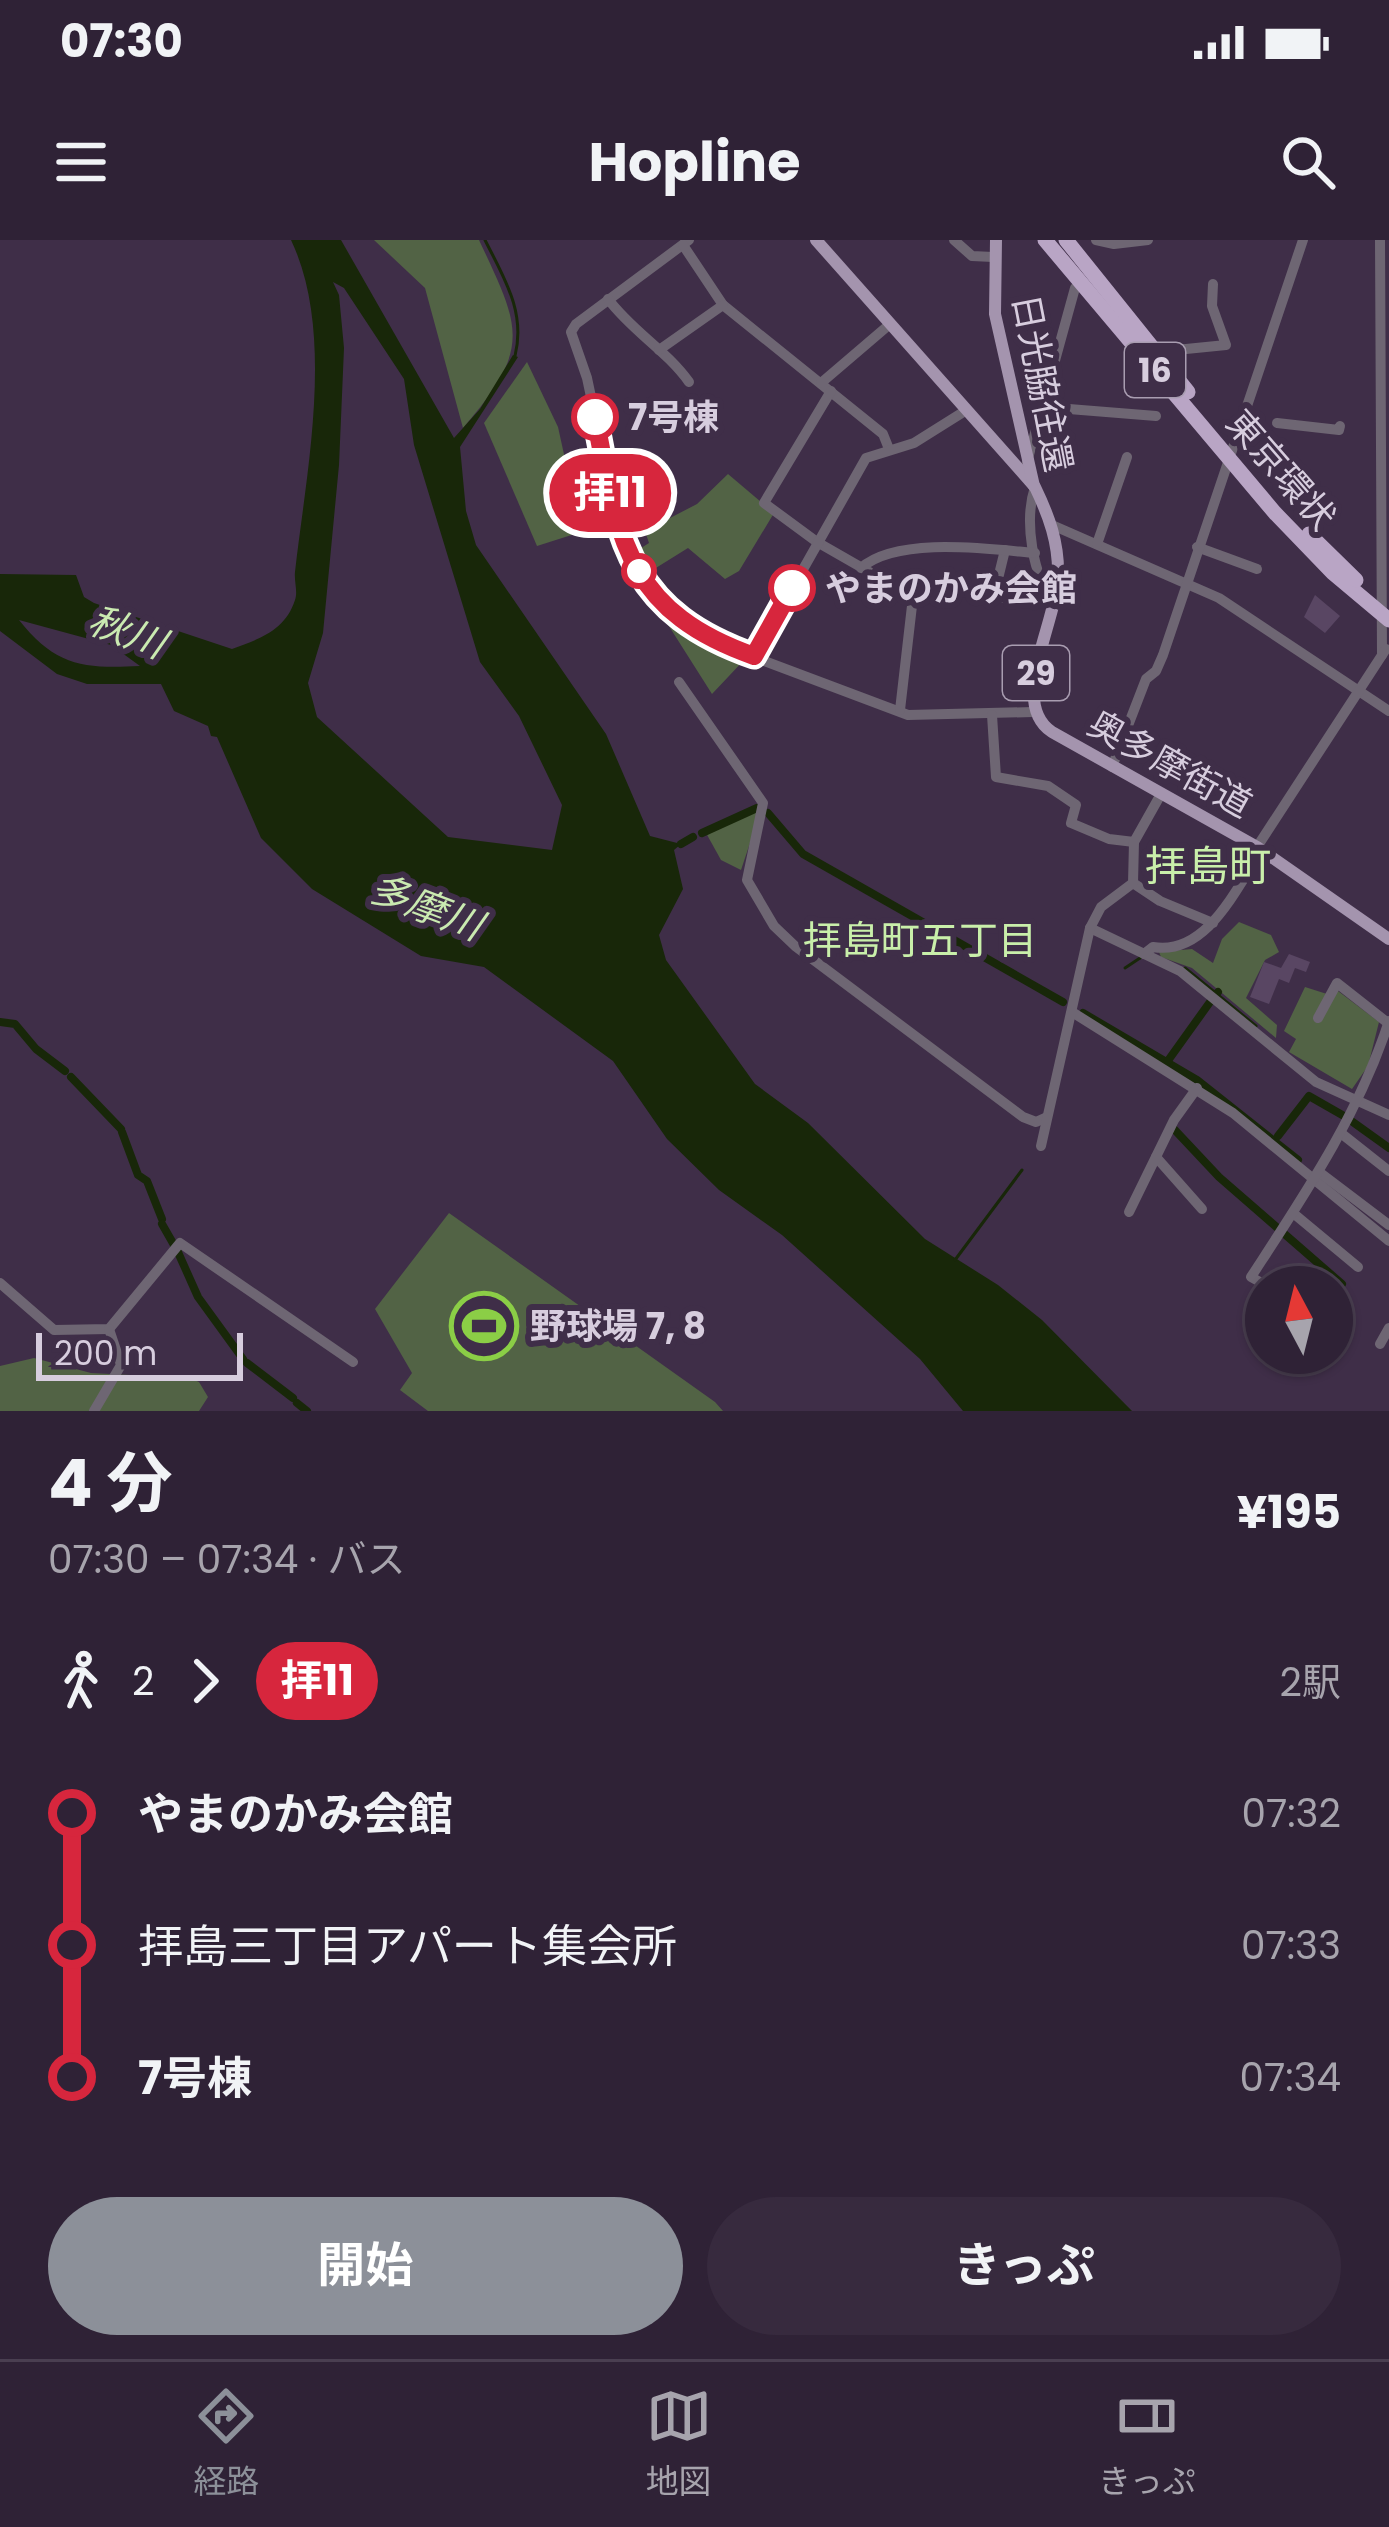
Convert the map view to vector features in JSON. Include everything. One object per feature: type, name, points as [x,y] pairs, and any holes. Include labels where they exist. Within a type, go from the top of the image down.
[{"type":"highway","name":"東京環状","points":[[1045,240],[1333,573],[1386,612]]},
{"type":"highway","name":"東京環状","points":[[1066,240],[1230,453]]},
{"type":"main road","name":"日光脇往還","points":[[996,240],[995,314],[1035,487]]},
{"type":"main road","name":"29","points":[[822,242],[1035,487],[1052,525],[1058,555],[1055,603],[1031,691],[1033,712]]},
{"type":"main road","name":"奥多摩街道","points":[[1033,712],[1044,726],[1112,767],[1260,848],[1389,939]]},
{"type":"street","points":[[953,240],[972,256],[993,257]]},
{"type":"street","points":[[1081,258],[1092,240],[1114,244],[1148,240]]},
{"type":"street","points":[[1112,767],[1146,679],[1163,655],[1303,240]]},
{"type":"street","points":[[1144,954],[1153,947],[1180,947],[1213,923],[1286,800],[1298,790],[1356,690],[1386,650],[1380,240]]},
{"type":"street","points":[[889,449],[883,434],[723,304],[686,242],[576,324],[571,336],[587,378],[621,538],[669,613],[722,645],[833,689],[921,717],[1033,712]]},
{"type":"street","points":[[1027,461],[1073,296],[1082,281]]},
{"type":"street","points":[[1156,352],[1226,345],[1212,306],[1214,284]]},
{"type":"street","points":[[608,299],[632,331],[659,350],[689,382]]},
{"type":"street","points":[[659,350],[723,304]]},
{"type":"street","points":[[890,324],[826,387],[764,503],[817,542],[913,597],[900,710]]},
{"type":"street","points":[[1044,406],[1156,416]]},
{"type":"street","points":[[754,656],[860,465],[872,454],[914,443],[965,411]]},
{"type":"street","points":[[1277,423],[1339,430],[1340,426]]},
{"type":"street","points":[[1096,544],[1127,457]]},
{"type":"street","name":"日光脇往還","points":[[1035,487],[1030,501],[1035,553],[1046,592],[1055,603]]},
{"type":"street","points":[[1052,525],[1219,598],[1389,711]]},
{"type":"street","points":[[861,568],[883,557],[947,545],[1035,553]]},
{"type":"street","points":[[1198,547],[1257,569]]},
{"type":"street","points":[[1005,550],[994,595],[1005,598]]},
{"type":"street","points":[[679,682],[763,803],[747,880],[774,926],[1023,1117],[1036,1122],[1047,1118]]},
{"type":"street","points":[[992,715],[996,777],[1048,785],[1076,805],[1072,824],[1109,839],[1134,842]]},
{"type":"street","points":[[1133,883],[1134,842],[1161,794]]},
{"type":"street","points":[[1041,1146],[1090,928],[1101,908],[1133,883]]},
{"type":"street","points":[[1133,883],[1160,901],[1213,923]]},
{"type":"street","points":[[1090,928],[1180,970],[1305,1074],[1389,1115]]},
{"type":"street","points":[[1257,1266],[1342,1134],[1389,1022],[1337,983],[1318,1018]]},
{"type":"street","points":[[1072,1012],[1197,1088],[1389,1226]]},
{"type":"street","points":[[1129,1212],[1197,1088]]},
{"type":"street","points":[[1342,1134],[1389,1171]]},
{"type":"street","points":[[1156,1157],[1202,1209]]},
{"type":"street","points":[[1315,1177],[1389,1241]]},
{"type":"street","points":[[1293,1213],[1358,1268]]},
{"type":"street","points":[[0,1282],[54,1330],[109,1329],[180,1243],[353,1362]]},
{"type":"street","points":[[1380,1344],[1389,1328]]},
{"type":"street","points":[[94,1411],[121,1365],[109,1329]]},
{"type":"shaded area","points":[[374,240],[479,240],[504,296],[513,337],[501,377],[463,428],[425,288]]},
{"type":"shaded area","points":[[527,362],[558,427],[581,532],[537,546],[484,423]]},
{"type":"shaded area","points":[[728,474],[774,513],[739,571],[725,579],[688,548],[651,571],[638,550],[649,543],[645,531],[697,504]]},
{"type":"shaded area","points":[[660,612],[704,642],[745,659],[712,694]]},
{"type":"shaded area","points":[[758,810],[741,870],[721,860],[706,833]]},
{"type":"shaded area","points":[[1239,922],[1271,935],[1279,952],[1265,960],[1246,998],[1277,1025],[1276,1038],[1192,968],[1161,957],[1159,952],[1192,949],[1213,963],[1222,939]]},
{"type":"shaded area","points":[[1305,987],[1327,994],[1334,988],[1379,1022],[1368,1066],[1352,1089],[1289,1052],[1296,1039],[1284,1031]]},
{"type":"shaded area","points":[[449,1213],[723,1411],[428,1411],[400,1390],[412,1373],[375,1309]]},
{"type":"shaded area","points":[[34,1358],[91,1373],[190,1378],[199,1382],[208,1397],[199,1411],[0,1411],[0,1366]]},
{"type":"water","points":[[291,240],[341,240],[454,438],[480,409],[513,355],[518,357],[460,447],[466,511],[476,545],[606,734],[650,836],[681,844],[674,850],[683,889],[659,935],[666,960],[755,1084],[808,1123],[925,1239],[998,1285],[1042,1320],[1132,1411],[963,1411],[920,1359],[782,1235],[719,1190],[667,1139],[613,1061],[484,967],[421,956],[312,889],[261,838],[217,737],[211,736],[208,726],[174,711],[161,684],[87,684],[57,674],[0,631],[0,574],[76,575],[84,597],[94,603],[232,649],[270,632],[285,619],[296,597],[314,404],[315,360],[305,277]],"holes":[[[333,282],[344,288],[404,379],[414,445],[480,662],[519,716],[562,805],[552,850],[448,837],[317,717],[308,683],[323,633],[339,465],[344,348],[339,295]],[[19,620],[111,645],[140,666],[103,667],[58,656]]]},
{"type":"building","points":[[1315,595],[1340,616],[1325,633],[1304,617]]},
{"type":"building","points":[[1289,954],[1310,962],[1306,972],[1295,968],[1289,983],[1279,979],[1269,1004],[1250,997],[1264,962],[1281,968]]},
{"type":"waterway","points":[[485,240],[515,310],[515,356]]},
{"type":"waterway","points":[[702,833],[757,808]]},
{"type":"waterway","points":[[768,813],[803,854],[1063,1002]]},
{"type":"waterway","points":[[681,844],[693,837]]},
{"type":"waterway","points":[[1125,968],[1140,958]]},
{"type":"waterway","points":[[1185,968],[1256,1026]]},
{"type":"waterway","points":[[1167,1062],[1210,1002]]},
{"type":"waterway","points":[[1083,1013],[1197,1080],[1298,1160]]},
{"type":"waterway","points":[[0,1022],[15,1024],[36,1049],[65,1071]]},
{"type":"waterway","points":[[71,1077],[121,1129]]},
{"type":"waterway","points":[[1278,1136],[1309,1096],[1344,1116]]},
{"type":"waterway","points":[[1350,1120],[1389,1148]]},
{"type":"waterway","points":[[1172,1127],[1219,1177],[1321,1266]]},
{"type":"waterway","points":[[122,1132],[162,1219]]},
{"type":"waterway","points":[[955,1260],[1022,1170]]},
{"type":"waterway","points":[[162,1224],[174,1245]]},
{"type":"waterway","points":[[177,1250],[198,1297],[243,1359]]},
{"type":"waterway","points":[[247,1363],[293,1398]]},
{"type":"waterway","points":[[297,1403],[307,1411]]},
{"type":"bus line","name":"拝11","points":[[595,417],[621,538],[669,613],[722,645],[754,656],[792,588]]},
{"type":"place","name":"7号棟","points":[[595,417]]},
{"type":"place","name":"やまのかみ会館","points":[[792,588]]},
{"type":"place","name":"野球場 7, 8","points":[[484,1326]]},
{"type":"district","name":"拝島町","points":[[1208,866]]},
{"type":"district","name":"拝島町五丁目","points":[[920,940]]},
{"type":"water label","name":"秋川","points":[[127,632]]},
{"type":"water label","name":"多摩川","points":[[426,907]]}]
